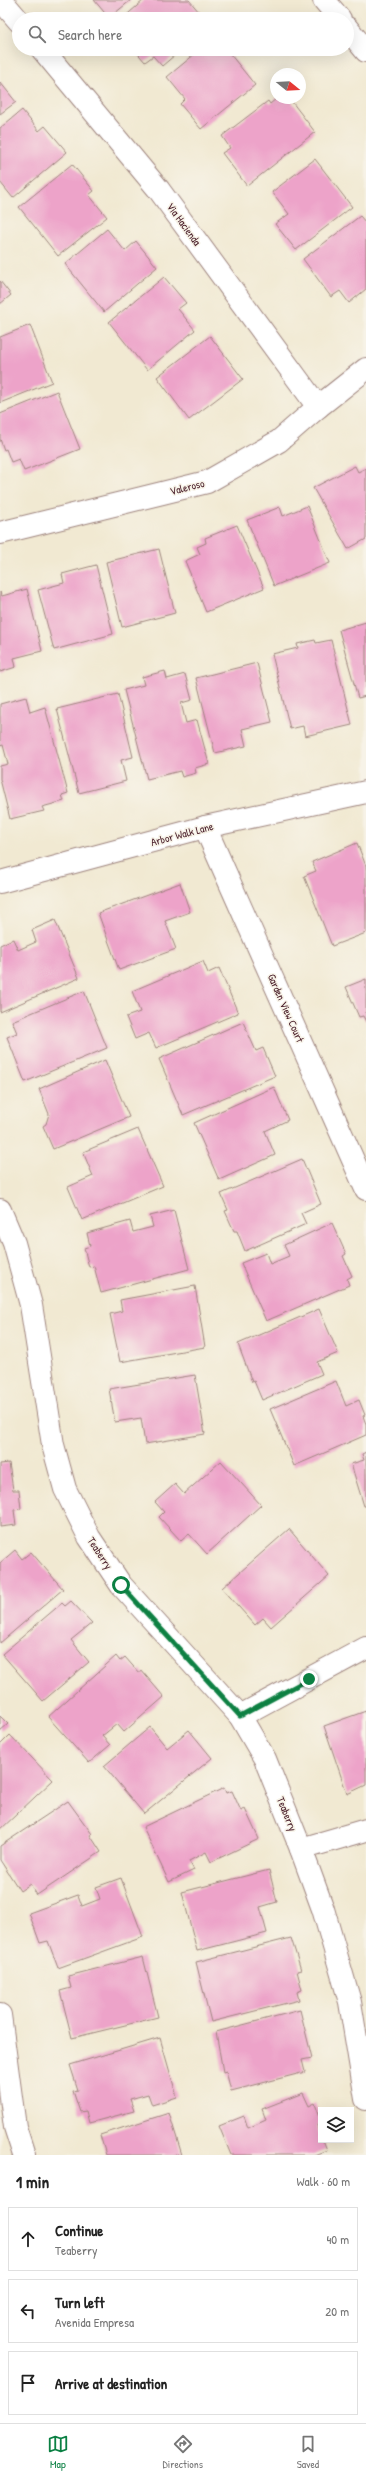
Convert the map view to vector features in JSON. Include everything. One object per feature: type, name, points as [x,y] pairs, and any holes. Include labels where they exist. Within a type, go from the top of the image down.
[{"type":"street","points":[[2,0],[12,12]]},
{"type":"street","points":[[324,0],[334,12]]},
{"type":"street","points":[[354,36],[366,51]]},
{"type":"street","name":"Via Hacienda","points":[[48,56],[159,190],[318,407]]},
{"type":"street","name":"Valeroso","points":[[0,532],[207,482],[279,441],[318,407],[366,369]]},
{"type":"street","name":"Arbor Walk Lane","points":[[0,882],[205,827],[366,792]]},
{"type":"street","name":"Garden View Court","points":[[205,827],[366,1189]]},
{"type":"street","name":"Teaberry","points":[[0,1210],[14,1243],[31,1305],[53,1445],[65,1489],[89,1537],[121,1585],[240,1716],[265,1759],[323,1909],[350,2002],[366,2099]]},
{"type":"street","points":[[240,1716],[366,1648]]},
{"type":"street","points":[[301,1849],[366,1830]]},
{"type":"street","points":[[0,2015],[15,2127],[24,2155]]},
{"type":"building","points":[[94,0],[131,0],[116,12],[104,12]]},
{"type":"building","points":[[144,0],[189,0],[199,12],[130,12]]},
{"type":"building","points":[[140,56],[153,56],[145,62]]},
{"type":"building","points":[[153,56],[174,56],[162,66]]},
{"type":"building","points":[[192,56],[232,56],[255,85],[201,129],[180,104],[185,99],[167,77]]},
{"type":"building","points":[[0,82],[16,102],[0,114]]},
{"type":"building","points":[[268,101],[270,104],[294,104],[315,132],[247,186],[222,153],[230,148],[222,136]]},
{"type":"building","points":[[22,110],[39,131],[45,126],[67,152],[13,198],[0,182],[0,128]]},
{"type":"building","points":[[315,159],[352,207],[296,250],[275,224],[289,214],[272,192]]},
{"type":"building","points":[[72,164],[94,191],[89,195],[107,217],[58,256],[19,207]]},
{"type":"building","points":[[360,216],[366,223],[366,289],[349,303],[340,291],[331,297],[303,259]]},
{"type":"building","points":[[107,229],[125,251],[136,241],[157,267],[104,312],[65,264]]},
{"type":"building","points":[[164,277],[186,303],[178,309],[195,330],[147,370],[109,322]]},
{"type":"building","points":[[0,281],[11,295],[0,304]]},
{"type":"building","points":[[30,325],[52,382],[0,403],[0,337]]},
{"type":"building","points":[[210,336],[243,379],[189,420],[157,377]]},
{"type":"building","points":[[57,391],[80,449],[24,471],[19,459],[11,462],[6,449],[4,450],[0,439],[0,414]]},
{"type":"building","points":[[355,466],[358,472],[366,468],[366,539],[348,549],[313,488]]},
{"type":"building","points":[[307,506],[330,563],[274,586],[247,520],[280,507],[283,516]]},
{"type":"building","points":[[237,525],[264,588],[206,612],[185,561],[200,554],[197,547],[206,543],[205,538]]},
{"type":"building","points":[[159,549],[175,613],[122,627],[106,562]]},
{"type":"building","points":[[96,565],[113,634],[54,650],[38,590],[64,583],[62,574]]},
{"type":"building","points":[[27,589],[42,651],[14,658],[16,667],[0,672],[0,592],[2,596]]},
{"type":"building","points":[[366,622],[366,696],[358,698],[339,630]]},
{"type":"building","points":[[315,640],[316,643],[331,640],[352,725],[305,736],[303,726],[290,729],[272,654],[298,648],[297,644]]},
{"type":"building","points":[[257,663],[272,722],[242,729],[246,746],[215,753],[196,678]]},
{"type":"building","points":[[165,671],[167,679],[185,674],[192,700],[181,703],[186,723],[197,720],[209,764],[195,768],[196,773],[182,777],[180,771],[147,779],[124,690],[144,685],[142,677]]},
{"type":"building","points":[[118,694],[133,757],[121,760],[126,781],[79,793],[57,709]]},
{"type":"building","points":[[26,697],[30,712],[45,707],[68,793],[62,795],[64,801],[42,807],[44,811],[10,819],[0,779],[0,766],[8,764],[3,745],[0,746],[0,704]]},
{"type":"building","points":[[357,843],[366,866],[366,933],[332,946],[304,876],[316,871],[312,862]]},
{"type":"building","points":[[180,883],[190,912],[165,921],[176,949],[119,970],[98,913]]},
{"type":"building","points":[[55,920],[79,978],[0,1012],[0,945],[13,939],[18,950],[36,942],[32,930]]},
{"type":"building","points":[[203,961],[208,973],[219,968],[238,1013],[156,1048],[149,1033],[135,1039],[126,1017],[140,1012],[132,991]]},
{"type":"building","points":[[366,979],[366,1022],[363,1016],[359,1017],[346,987]]},
{"type":"building","points":[[84,991],[107,1048],[25,1082],[7,1037],[17,1033],[12,1021]]},
{"type":"building","points":[[243,1022],[256,1051],[263,1048],[275,1076],[183,1115],[159,1059]]},
{"type":"building","points":[[105,1060],[129,1117],[53,1149],[43,1126],[46,1124],[49,1114],[39,1089]]},
{"type":"building","points":[[274,1087],[288,1120],[265,1131],[275,1155],[219,1180],[194,1123]]},
{"type":"building","points":[[138,1129],[163,1186],[82,1220],[68,1187],[93,1176],[83,1152]]},
{"type":"building","points":[[302,1159],[321,1204],[301,1213],[306,1224],[245,1251],[237,1231],[234,1231],[225,1211],[228,1210],[221,1194]]},
{"type":"building","points":[[174,1210],[189,1269],[101,1293],[94,1266],[89,1267],[84,1248],[90,1246],[87,1233],[130,1221],[133,1232],[153,1227],[150,1216]]},
{"type":"building","points":[[332,1223],[346,1254],[343,1256],[352,1276],[347,1279],[349,1285],[266,1321],[241,1263],[266,1253],[270,1264],[289,1256],[284,1245]]},
{"type":"building","points":[[195,1286],[205,1347],[120,1362],[110,1314],[122,1311],[120,1300]]},
{"type":"building","points":[[319,1309],[338,1353],[317,1362],[322,1374],[262,1400],[254,1381],[252,1382],[238,1344]]},
{"type":"building","points":[[195,1375],[205,1434],[145,1444],[141,1418],[115,1422],[109,1389]]},
{"type":"building","points":[[336,1381],[346,1406],[359,1400],[365,1415],[363,1416],[366,1424],[366,1435],[294,1466],[270,1409]]},
{"type":"building","points":[[366,1452],[366,1506],[364,1506],[351,1464],[364,1460],[362,1454]]},
{"type":"building","points":[[221,1461],[261,1505],[207,1554],[189,1534],[181,1541],[159,1517],[164,1512],[155,1502],[175,1484],[184,1494]]},
{"type":"building","points":[[9,1463],[13,1490],[19,1490],[21,1509],[14,1510],[16,1525],[0,1527],[0,1464]]},
{"type":"building","points":[[289,1529],[329,1576],[271,1627],[263,1618],[255,1625],[222,1588]]},
{"type":"building","points":[[15,1550],[22,1559],[31,1552],[63,1589],[0,1643],[0,1563]]},
{"type":"building","points":[[71,1601],[92,1623],[71,1640],[89,1662],[43,1701],[2,1654],[62,1603],[65,1606]]},
{"type":"building","points":[[116,1656],[120,1661],[125,1657],[139,1673],[141,1670],[164,1697],[124,1732],[117,1724],[102,1736],[110,1745],[89,1763],[48,1717]]},
{"type":"building","points":[[366,1711],[366,1785],[347,1794],[324,1726]]},
{"type":"building","points":[[0,1716],[8,1724],[0,1731]]},
{"type":"building","points":[[150,1727],[167,1748],[189,1730],[212,1758],[144,1814],[104,1766]]},
{"type":"building","points":[[10,1735],[53,1780],[0,1830],[0,1745]]},
{"type":"building","points":[[224,1788],[226,1793],[232,1791],[241,1811],[245,1809],[259,1839],[211,1862],[206,1852],[189,1861],[194,1870],[169,1882],[143,1827]]},
{"type":"building","points":[[68,1801],[92,1834],[90,1835],[101,1852],[37,1895],[30,1884],[20,1891],[0,1860],[0,1846]]},
{"type":"building","points":[[269,1870],[277,1902],[260,1907],[267,1933],[197,1951],[182,1892]]},
{"type":"building","points":[[121,1878],[143,1937],[58,1968],[48,1941],[40,1943],[29,1913],[78,1895],[82,1906],[100,1899],[96,1887]]},
{"type":"building","points":[[291,1938],[301,1970],[297,1971],[302,1990],[297,1992],[299,2000],[211,2022],[196,1962]]},
{"type":"building","points":[[143,1957],[158,2017],[72,2038],[60,1991],[71,1988],[68,1976]]},
{"type":"building","points":[[300,2010],[312,2058],[302,2060],[305,2072],[231,2091],[226,2071],[223,2072],[216,2032]]},
{"type":"building","points":[[160,2038],[177,2097],[152,2105],[148,2094],[130,2099],[134,2111],[89,2123],[86,2111],[80,2112],[73,2091],[78,2090],[70,2065]]},
{"type":"building","points":[[303,2093],[309,2106],[315,2103],[318,2111],[318,2143],[324,2143],[327,2150],[314,2155],[231,2155],[219,2126],[244,2116],[248,2128],[266,2120],[262,2109]]},
{"type":"building","points":[[169,2113],[182,2155],[106,2155],[100,2135]]},
{"type":"route","points":[[121,1585],[240,1716],[309,1679]]}]
